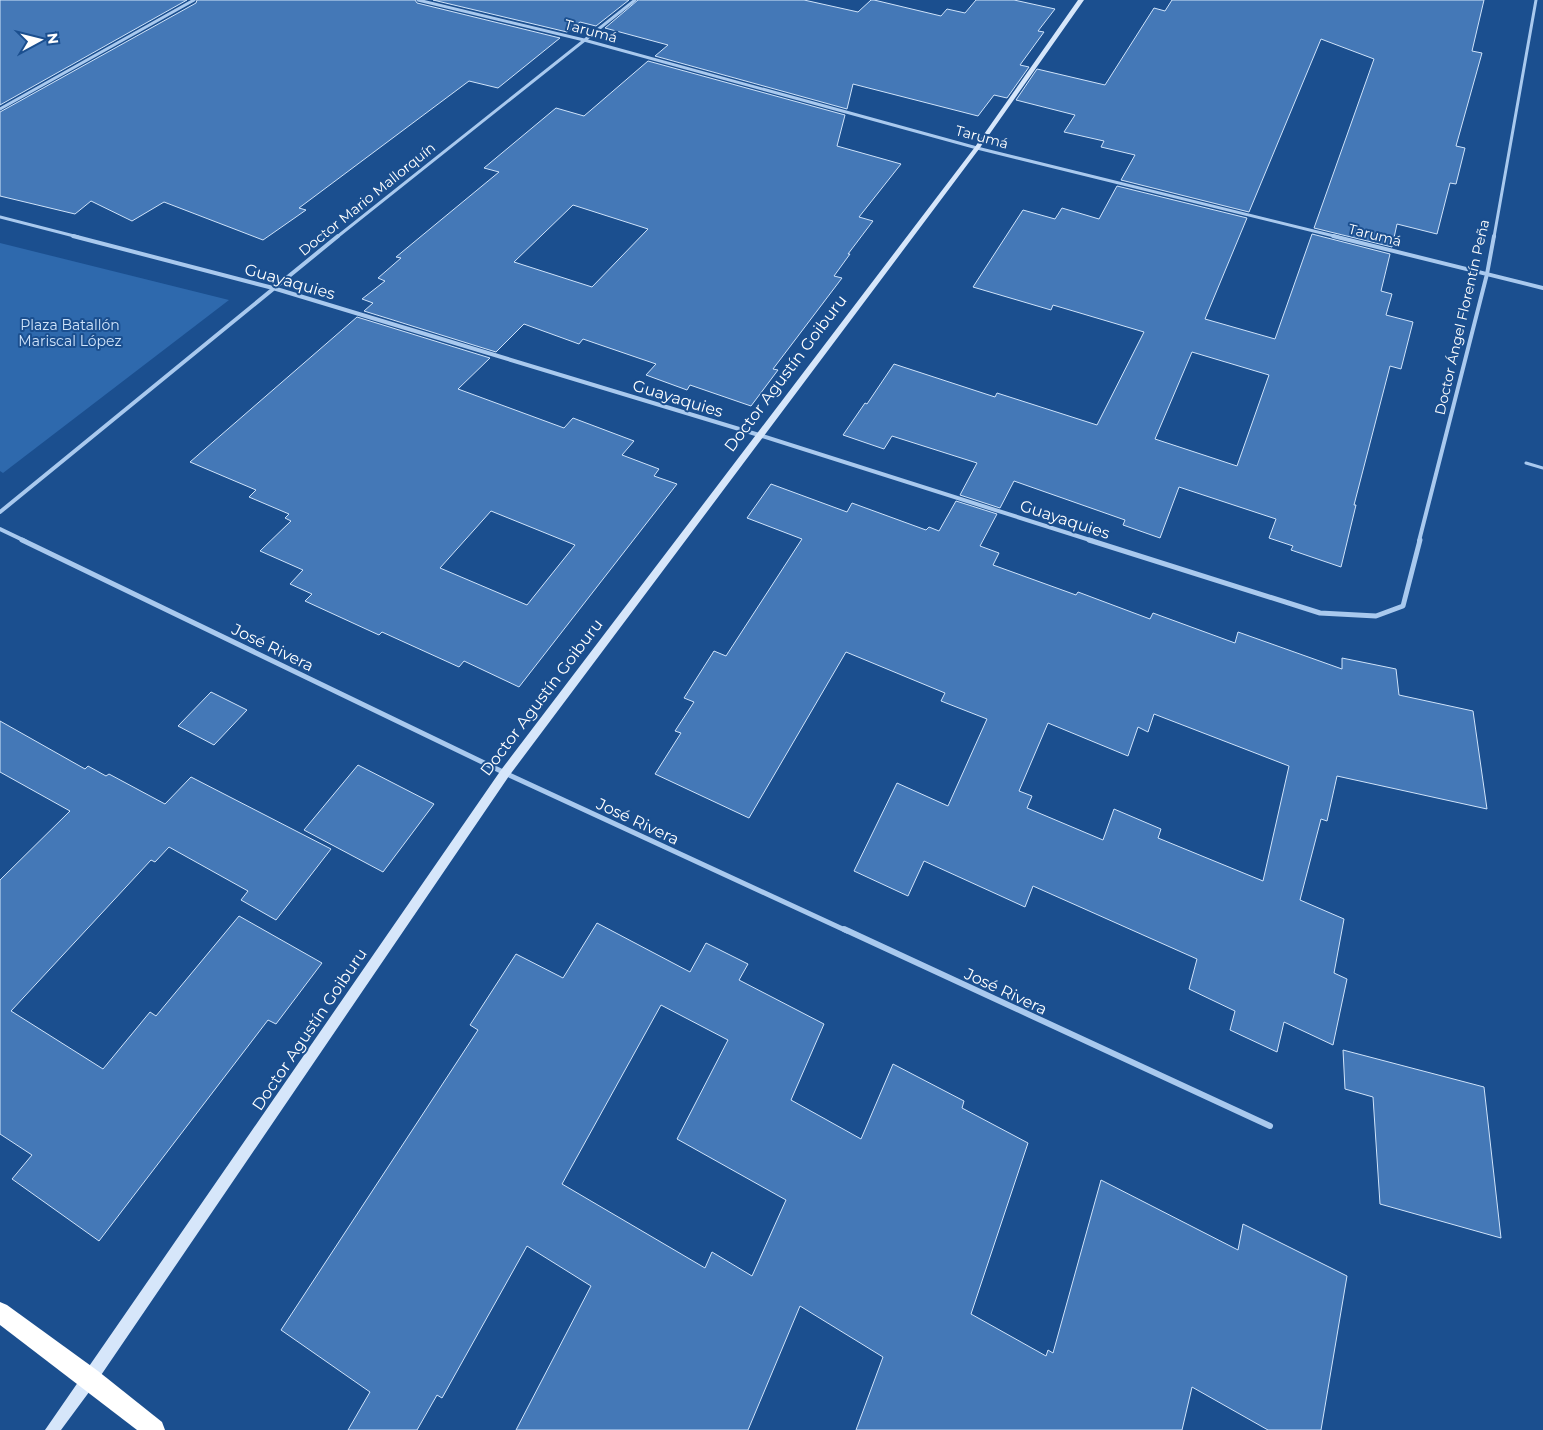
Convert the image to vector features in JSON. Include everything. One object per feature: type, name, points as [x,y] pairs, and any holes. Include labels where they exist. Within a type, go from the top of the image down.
[{"type":"highway","points":[[0,1312],[90,1379],[154,1430]]},
{"type":"street","points":[[0,109],[194,0]]},
{"type":"street","name":"Tarumá","points":[[418,0],[584,40],[977,148],[1543,288]]},
{"type":"street","name":"Doctor Mario Mallorquín","points":[[0,512],[273,288],[635,0]]},
{"type":"street","name":"Doctor Agustín Goiburu","points":[[52,1430],[90,1379],[505,773],[977,148],[1081,0]]},
{"type":"street","name":"Doctor Ángel Florentín Peña","points":[[1403,606],[1487,274],[1536,0]]},
{"type":"street","name":"Guayaquies","points":[[0,217],[273,288],[759,435],[1320,613],[1376,616],[1403,606]]},
{"type":"street","name":"José Rivera","points":[[0,529],[505,773],[1270,1126]]},
{"type":"lane","points":[[1526,463],[1543,468]]},
{"type":"green space","name":"Plaza Batallón Mariscal López","points":[[0,243],[229,300],[3,473],[0,471]]},
{"type":"building","points":[[0,0],[187,0],[0,105]]},
{"type":"building","points":[[197,0],[415,0],[417,3],[560,38],[498,88],[469,81],[299,208],[306,210],[263,240],[164,202],[132,221],[91,201],[75,214],[0,196],[0,112],[196,3]]},
{"type":"building","points":[[433,0],[629,0],[596,26],[580,22],[567,32]]},
{"type":"building","points":[[638,0],[804,0],[858,12],[871,0],[874,0],[941,16],[947,9],[965,13],[976,0],[1014,0],[1055,9],[1038,31],[1044,32],[1020,65],[1029,67],[1007,98],[994,95],[978,116],[853,84],[847,109],[655,56],[668,45],[605,28]]},
{"type":"building","points":[[1172,0],[1484,0],[1472,51],[1482,53],[1456,146],[1465,148],[1456,184],[1450,183],[1437,234],[1397,224],[1392,247],[1314,228],[1374,59],[1321,39],[1249,212],[1121,180],[1135,155],[1101,147],[1104,141],[1064,132],[1075,115],[1016,100],[1037,69],[1105,85],[1154,8],[1165,11]]},
{"type":"building","points":[[648,61],[845,115],[837,146],[901,164],[859,217],[873,221],[834,276],[842,278],[773,369],[778,370],[751,406],[690,385],[687,390],[646,375],[656,364],[583,339],[579,344],[524,324],[496,352],[364,311],[373,303],[362,299],[385,281],[378,278],[401,258],[396,257],[499,172],[484,168],[556,108],[584,116]],"holes":[[[573,205],[648,229],[592,287],[514,262]]]},
{"type":"building","points":[[1117,186],[1247,218],[1205,319],[1275,339],[1312,234],[1390,254],[1381,291],[1392,294],[1386,315],[1413,322],[1401,369],[1390,366],[1354,505],[1356,505],[1341,567],[1291,550],[1293,546],[1269,538],[1276,519],[1179,487],[1160,538],[1123,525],[1125,520],[1014,481],[1000,508],[960,495],[977,463],[892,436],[884,449],[843,435],[894,364],[995,397],[997,393],[1097,425],[1144,332],[1053,305],[1051,310],[973,287],[1023,210],[1055,219],[1062,208],[1099,219]],"holes":[[[1192,352],[1269,375],[1237,466],[1155,439]]]},
{"type":"building","points":[[357,317],[490,358],[458,389],[564,428],[573,418],[634,441],[622,455],[659,469],[654,476],[677,484],[519,687],[464,661],[459,667],[382,632],[379,635],[305,601],[312,594],[290,584],[303,570],[260,551],[291,521],[285,518],[289,514],[249,497],[256,490],[190,462]],"holes":[[[491,511],[575,545],[527,605],[440,568]]]},
{"type":"building","points":[[771,484],[847,512],[852,503],[926,530],[929,527],[939,531],[956,501],[997,514],[980,546],[999,553],[993,565],[1076,595],[1078,592],[1150,619],[1153,613],[1235,643],[1238,632],[1342,669],[1342,658],[1396,669],[1399,695],[1473,711],[1487,809],[1337,776],[1327,821],[1321,819],[1300,900],[1344,919],[1334,973],[1347,979],[1333,1045],[1284,1022],[1277,1052],[1230,1030],[1235,1011],[1189,989],[1197,959],[1033,886],[1025,907],[924,861],[908,896],[854,871],[897,783],[948,806],[987,719],[941,701],[945,693],[846,652],[749,818],[655,774],[681,733],[675,731],[694,702],[684,698],[714,651],[726,656],[802,539],[747,518]],"holes":[[[1154,714],[1289,766],[1263,881],[1158,838],[1161,829],[1114,809],[1103,840],[1027,808],[1032,796],[1019,791],[1048,723],[1128,756],[1138,727],[1148,732]]]},
{"type":"building","points":[[211,692],[247,710],[214,745],[178,726]]},
{"type":"building","points":[[0,721],[85,769],[88,766],[106,776],[109,774],[165,804],[191,777],[331,849],[276,920],[241,900],[248,891],[169,847],[155,862],[151,860],[11,1011],[103,1069],[150,1012],[156,1016],[239,916],[322,963],[276,1024],[268,1020],[99,1241],[12,1179],[32,1155],[0,1134],[0,880],[70,811],[0,772]]},
{"type":"building","points":[[358,765],[434,804],[383,872],[304,830]]},
{"type":"building","points":[[597,923],[690,972],[706,943],[748,964],[739,980],[824,1024],[791,1100],[861,1139],[893,1064],[964,1101],[962,1108],[1028,1143],[971,1314],[1046,1356],[1048,1350],[1053,1353],[1101,1180],[1238,1250],[1243,1224],[1347,1276],[1321,1430],[1268,1430],[1192,1387],[1182,1430],[856,1430],[883,1357],[800,1306],[748,1430],[516,1430],[591,1286],[527,1246],[442,1398],[437,1395],[417,1430],[348,1430],[370,1392],[281,1330],[478,1030],[470,1025],[516,954],[563,978]],"holes":[[[661,1005],[728,1040],[677,1139],[786,1200],[752,1276],[712,1252],[705,1268],[562,1184]]]},
{"type":"building","points":[[1343,1050],[1484,1087],[1501,1238],[1380,1204],[1373,1097],[1345,1089]]}]
